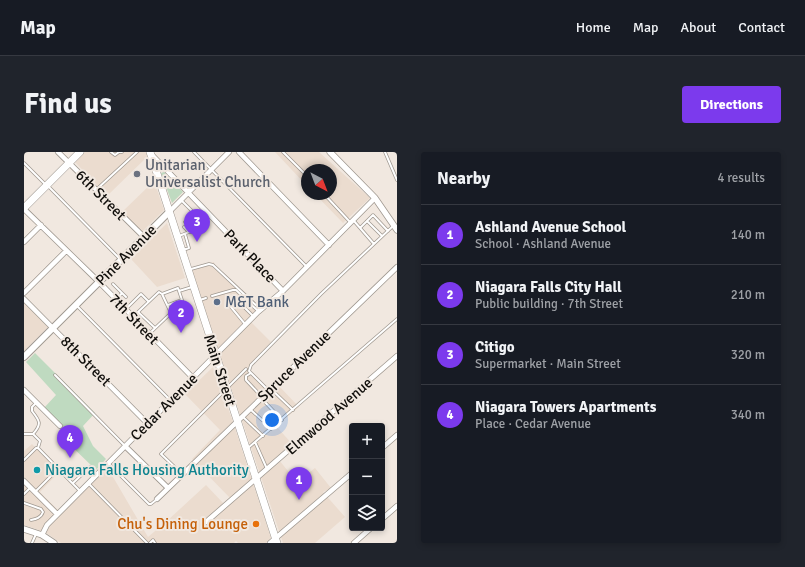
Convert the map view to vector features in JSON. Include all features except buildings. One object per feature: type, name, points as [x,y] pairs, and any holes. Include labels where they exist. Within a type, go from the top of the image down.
[{"type":"main road","points":[[24,208],[80,152]]},
{"type":"main road","name":"Main Street","points":[[150,153],[226,390],[240,419],[246,450],[274,541]]},
{"type":"main road","name":"Pine Avenue","points":[[24,357],[169,212]]},
{"type":"street","name":"6th Street","points":[[58,152],[144,237]]},
{"type":"street","name":"Pine Avenue","points":[[169,212],[229,152]]},
{"type":"street","points":[[239,152],[329,245]]},
{"type":"street","points":[[330,152],[374,198],[396,227]]},
{"type":"street","name":"Park Place","points":[[150,153],[283,291]]},
{"type":"street","name":"Cedar Avenue","points":[[39,534],[57,514],[260,311],[283,291],[374,198]]},
{"type":"street","name":"7th Street","points":[[24,208],[193,378]]},
{"type":"street","points":[[24,242],[41,225]]},
{"type":"street","points":[[24,293],[66,251]]},
{"type":"street","name":"Spruce Avenue","points":[[157,499],[269,389],[397,267]]},
{"type":"street","name":"8th Street","points":[[24,299],[148,424]]},
{"type":"street","name":"Elmwood Avenue","points":[[206,522],[397,356]]},
{"type":"street","points":[[24,390],[60,426]]},
{"type":"street","points":[[385,445],[397,435]]},
{"type":"street","points":[[125,446],[168,488]]},
{"type":"street","points":[[274,541],[349,476]]},
{"type":"street","points":[[24,480],[57,514]]},
{"type":"street","points":[[385,516],[397,506]]},
{"type":"street","points":[[24,529],[39,534],[54,543]]},
{"type":"street","points":[[354,543],[368,531]]},
{"type":"lane","points":[[111,152],[115,155],[120,152]]},
{"type":"lane","points":[[96,190],[137,152]]},
{"type":"lane","points":[[194,152],[307,267]]},
{"type":"lane","points":[[283,152],[301,170]]},
{"type":"lane","points":[[385,152],[397,180]]},
{"type":"lane","points":[[24,163],[120,260]]},
{"type":"lane","points":[[181,200],[203,222],[200,231],[189,232]]},
{"type":"lane","points":[[330,200],[360,228],[374,244]]},
{"type":"lane","points":[[191,224],[193,212]]},
{"type":"lane","points":[[360,228],[373,215],[388,231]]},
{"type":"lane","points":[[185,222],[192,218]]},
{"type":"lane","points":[[192,218],[196,224]]},
{"type":"lane","points":[[367,221],[382,236]]},
{"type":"lane","points":[[184,227],[189,232]]},
{"type":"lane","points":[[293,410],[251,373],[249,370],[251,365],[321,294],[382,236],[396,227]]},
{"type":"lane","points":[[189,232],[190,228]]},
{"type":"lane","points":[[177,236],[195,229]]},
{"type":"lane","points":[[181,250],[189,248],[184,234]]},
{"type":"lane","points":[[188,270],[209,264],[213,265],[260,311]]},
{"type":"lane","points":[[113,284],[126,297]]},
{"type":"lane","points":[[179,291],[193,286]]},
{"type":"lane","points":[[155,328],[138,312],[159,292],[162,294],[178,288],[182,300],[167,306]]},
{"type":"lane","points":[[212,296],[236,290],[260,311]]},
{"type":"lane","points":[[116,299],[122,293]]},
{"type":"lane","points":[[125,310],[141,294],[148,302]]},
{"type":"lane","points":[[149,334],[171,313],[162,294]]},
{"type":"lane","points":[[198,301],[206,298]]},
{"type":"lane","points":[[246,325],[231,308],[233,302],[238,301],[254,317]]},
{"type":"lane","points":[[76,305],[171,400]]},
{"type":"lane","points":[[246,450],[397,319]]},
{"type":"lane","points":[[140,326],[146,320]]},
{"type":"lane","points":[[182,474],[161,454],[246,369]]},
{"type":"lane","points":[[251,373],[246,376],[246,380],[282,420]]},
{"type":"lane","points":[[55,375],[125,446]]},
{"type":"lane","points":[[33,434],[39,424],[39,420],[32,411],[32,407],[36,402]]},
{"type":"lane","points":[[250,409],[262,420]]},
{"type":"lane","points":[[240,419],[263,436]]},
{"type":"lane","points":[[266,424],[271,429]]},
{"type":"lane","points":[[24,434],[33,434],[40,441],[38,448],[36,448],[24,460]]},
{"type":"lane","points":[[255,442],[268,469]]},
{"type":"lane","points":[[38,448],[80,491]]},
{"type":"lane","points":[[109,463],[149,504],[157,499]]},
{"type":"lane","points":[[73,484],[90,467],[97,475]]},
{"type":"lane","points":[[35,492],[58,469]]},
{"type":"lane","points":[[88,483],[149,543],[153,540],[155,543]]},
{"type":"lane","points":[[24,494],[31,488]]},
{"type":"lane","points":[[24,503],[41,509],[43,512],[38,518],[31,520]]},
{"type":"lane","points":[[32,543],[39,534]]},
{"type":"shaded area","points":[[85,152],[146,152],[147,157],[107,196],[75,162]]},
{"type":"shaded area","points":[[275,152],[319,152],[332,164],[301,164],[301,180]]},
{"type":"shaded area","points":[[337,168],[370,198],[343,223],[321,200],[337,200]]},
{"type":"shaded area","points":[[154,181],[164,210],[141,233],[121,213]]},
{"type":"shaded area","points":[[167,223],[185,278],[157,287],[131,259]]},
{"type":"shaded area","points":[[214,262],[216,269],[257,310],[248,319],[271,342],[246,369],[270,393],[279,386],[299,407],[276,426],[294,446],[279,460],[297,482],[315,468],[331,488],[323,492],[345,517],[315,543],[283,543],[191,268]]},
{"type":"shaded area","points":[[24,302],[48,327],[24,351]]},
{"type":"shaded area","points":[[213,367],[232,419],[271,538],[266,543],[238,543],[236,541],[234,543],[61,543],[45,532],[24,525],[24,451],[32,444],[59,472],[40,492],[60,512],[106,465],[148,537],[206,485],[224,504],[230,498],[192,459],[220,430],[185,394]]},
{"type":"green space","points":[[164,172],[183,192],[172,203],[161,173]]},
{"type":"green space","points":[[35,353],[95,413],[83,426],[93,446],[106,459],[96,470],[62,437],[68,431],[44,408],[56,395],[26,362]]},
{"type":"place","name":"Unitarian Universalist Church","points":[[137,174]]},
{"type":"place","name":"Citigo","points":[[197,242]]},
{"type":"place","name":"M&T Bank","points":[[217,302]]},
{"type":"place","name":"Niagara Falls City Hall","points":[[181,333]]},
{"type":"place","name":"Niagara Towers Apartments","points":[[70,458]]},
{"type":"place","name":"Niagara Falls Housing Authority","points":[[37,470]]},
{"type":"place","name":"Ashland Avenue School","points":[[299,500]]},
{"type":"place","name":"Chu's Dining Lounge","points":[[256,524]]}]
